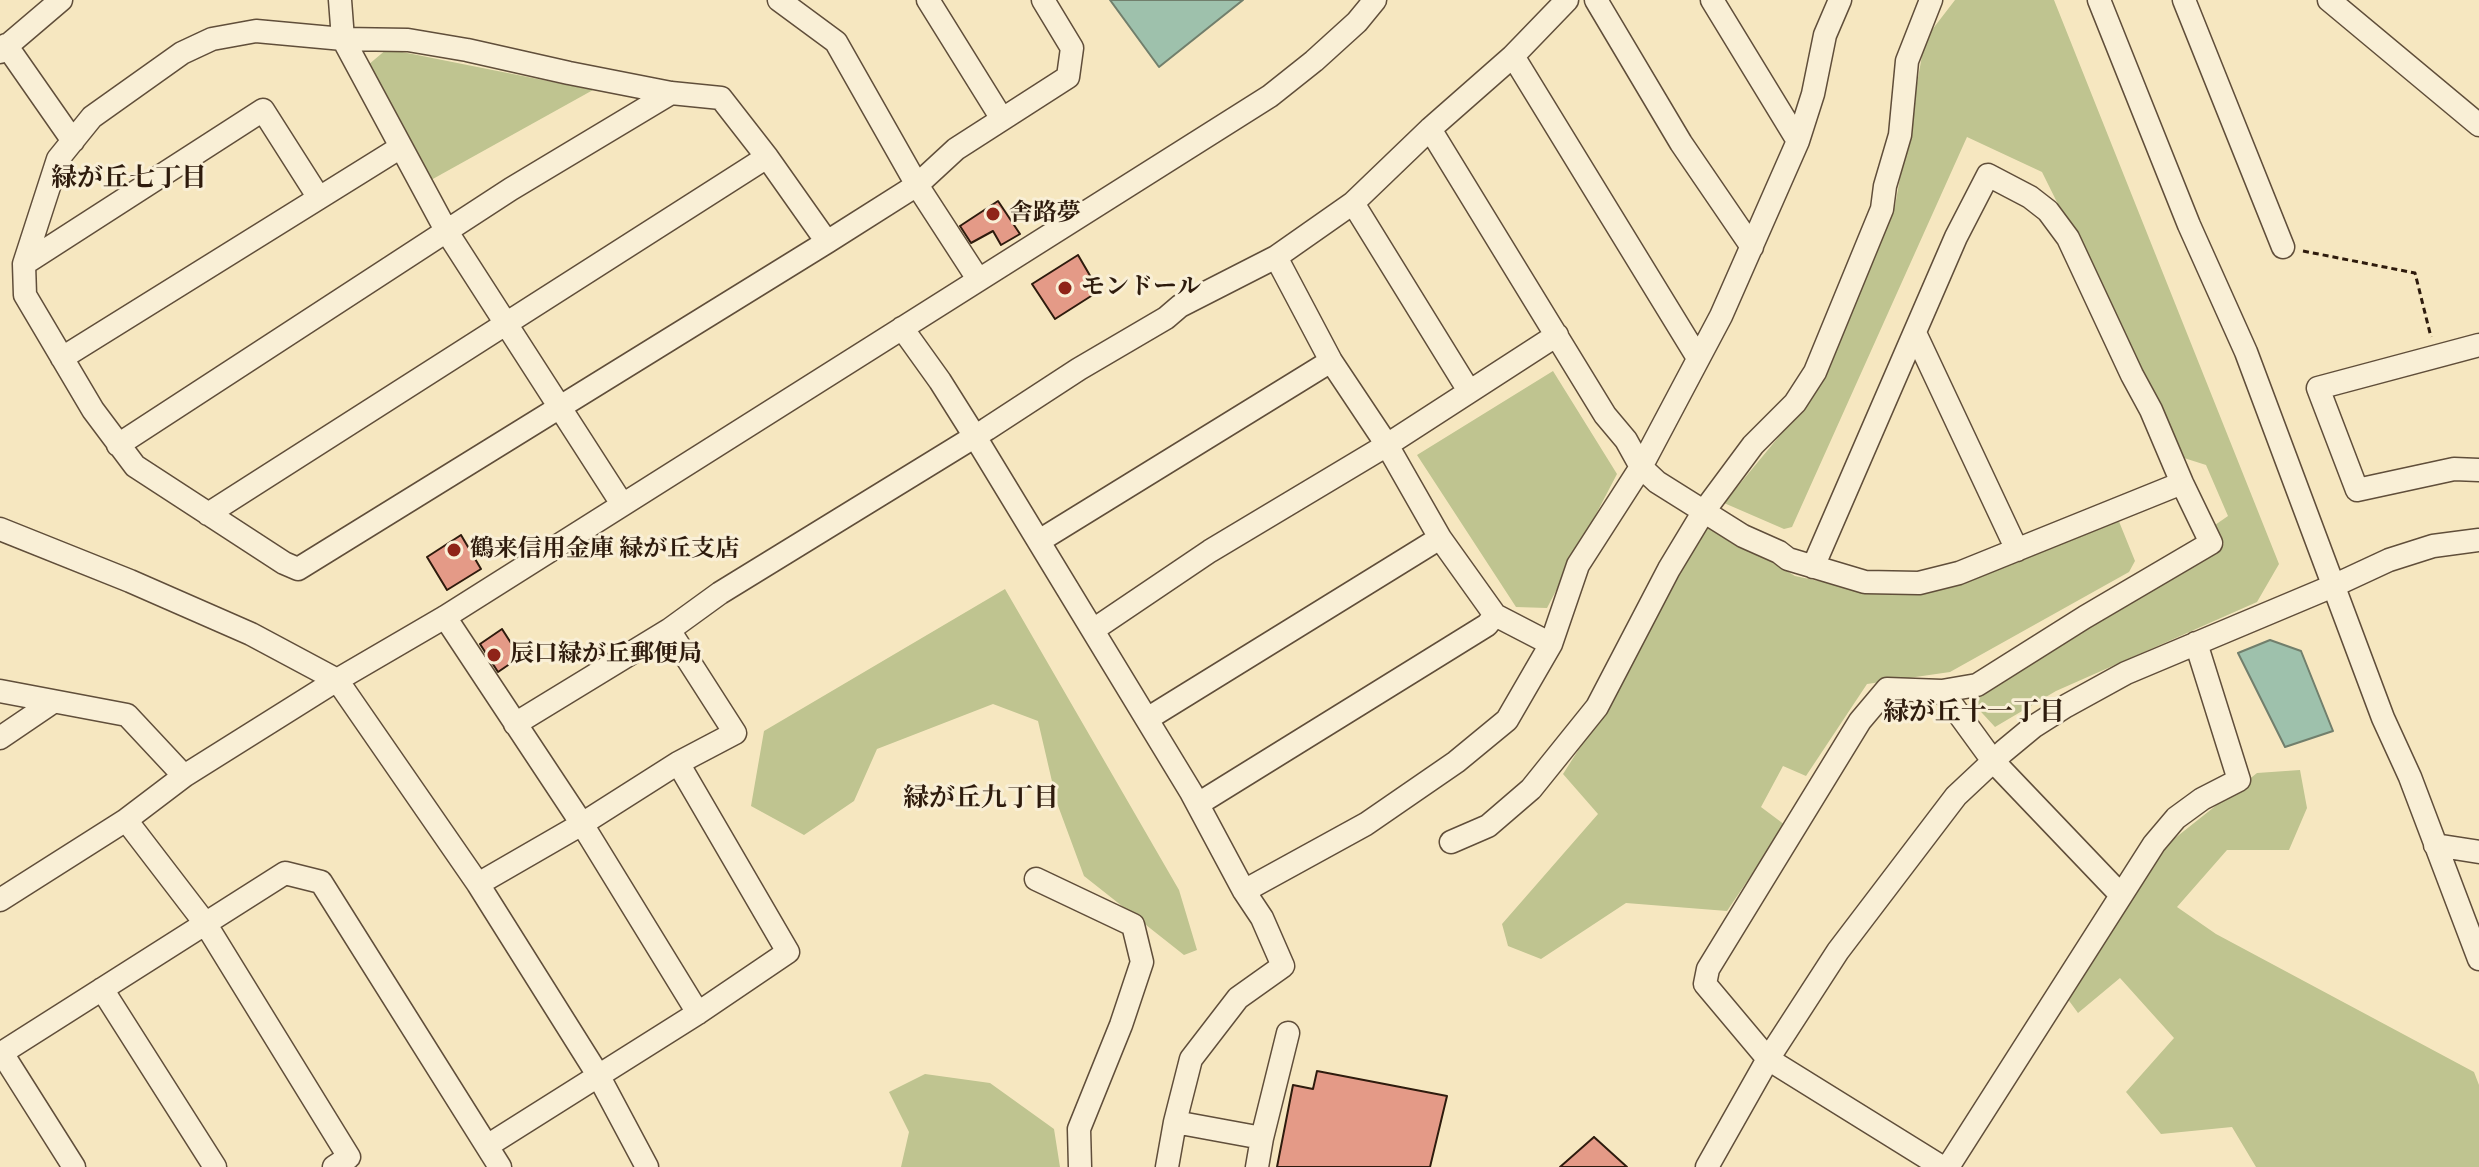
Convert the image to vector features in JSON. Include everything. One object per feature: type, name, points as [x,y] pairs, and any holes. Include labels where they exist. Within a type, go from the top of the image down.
[{"type":"street","points":[[61,0],[3,48],[73,141]]},
{"type":"street","points":[[340,0],[343,39],[447,232],[622,504]]},
{"type":"street","points":[[779,0],[836,42],[917,185],[978,279]]},
{"type":"street","points":[[928,0],[1002,119]]},
{"type":"street","points":[[827,242],[721,98],[671,93],[408,40],[343,39],[256,31],[212,39],[182,53],[92,117],[58,159],[24,264],[25,295],[93,410],[135,466],[284,563],[298,569],[827,242],[917,185],[956,149],[1068,77],[1072,48],[1043,0]]},
{"type":"street","points":[[0,900],[126,820],[184,776],[445,617],[1270,96],[1357,22],[1375,0]]},
{"type":"street","points":[[515,724],[669,630],[720,593],[1079,369],[1166,318],[1180,306],[1276,257],[1353,203],[1513,56],[1567,0]]},
{"type":"street","points":[[1596,0],[1681,143],[1752,247]]},
{"type":"street","points":[[1712,0],[1798,141]]},
{"type":"street","points":[[1725,22],[1736,0]]},
{"type":"street","points":[[1244,891],[1366,824],[1456,762],[1507,720],[1551,644],[1578,565],[1641,467],[1721,316],[1798,141],[1813,94],[1825,35],[1840,0]]},
{"type":"street","points":[[1451,842],[1488,826],[1531,789],[1597,707],[1669,569],[1704,511],[1753,445],[1795,403],[1815,372],[1882,209],[1885,186],[1900,135],[1907,61],[1931,0]]},
{"type":"street","points":[[2099,0],[2189,225],[2246,352],[2383,718],[2410,777],[2479,959]]},
{"type":"street","points":[[2184,0],[2283,247]]},
{"type":"street","points":[[2329,0],[2479,125]]},
{"type":"street","points":[[1513,56],[1698,358]]},
{"type":"street","points":[[118,445],[511,189],[671,93]]},
{"type":"street","points":[[24,264],[263,110],[319,198]]},
{"type":"street","points":[[1430,129],[1605,415],[1626,440],[1641,467],[1657,482],[1743,536],[1788,559],[1865,582],[1919,583],[1959,573],[2182,483]]},
{"type":"street","points":[[62,358],[401,147]]},
{"type":"street","points":[[208,514],[767,157]]},
{"type":"street","points":[[1813,567],[1956,237],[1988,175],[2030,197],[2048,211],[2068,238],[2211,543],[1977,685],[1942,691],[1887,689],[1860,721],[1708,969],[1705,984],[1768,1059],[1945,1167],[2154,844],[2176,818],[2202,799],[2239,780],[2196,643]]},
{"type":"street","points":[[1353,203],[1469,391]]},
{"type":"street","points":[[1276,257],[1331,361],[1387,445],[1440,538],[1495,615],[1551,644]]},
{"type":"street","points":[[902,328],[974,435],[1198,804],[1244,891],[1262,918],[1283,966],[1238,998],[1191,1059],[1167,1167]]},
{"type":"street","points":[[1915,333],[2017,550]]},
{"type":"street","points":[[1093,630],[1210,551],[1387,445],[1557,335]]},
{"type":"street","points":[[2479,345],[2318,388],[2357,490],[2454,469],[2479,470]]},
{"type":"street","points":[[1039,541],[1331,361]]},
{"type":"street","points":[[0,529],[251,634],[337,680],[478,884],[598,1075],[647,1167]]},
{"type":"street","points":[[1147,719],[1440,538]]},
{"type":"street","points":[[1707,1167],[1768,1059],[1838,951],[1956,796],[2033,727],[2092,690],[2389,560],[2433,546],[2479,540]]},
{"type":"street","points":[[1198,804],[1487,625],[1495,615]]},
{"type":"street","points":[[445,617],[582,824],[698,1013]]},
{"type":"street","points":[[478,884],[582,824],[678,763],[735,733],[669,630]]},
{"type":"street","points":[[0,691],[127,715],[184,776]]},
{"type":"street","points":[[1942,691],[1993,761],[2121,895]]},
{"type":"street","points":[[0,738],[53,702]]},
{"type":"street","points":[[487,1146],[698,1013],[788,952],[678,763]]},
{"type":"street","points":[[126,820],[205,923],[349,1157],[334,1167]]},
{"type":"street","points":[[2435,845],[2479,852]]},
{"type":"street","points":[[74,1167],[1,1054],[285,873],[321,882],[500,1167]]},
{"type":"street","points":[[1036,879],[1133,925],[1142,962],[1121,1025],[1079,1129],[1080,1167]]},
{"type":"street","points":[[102,989],[215,1167]]},
{"type":"street","points":[[1257,1167],[1288,1033]]},
{"type":"street","points":[[1175,1122],[1262,1138]]},
{"type":"path","points":[[2283,247],[2415,273],[2436,356]]},
{"type":"shaded area","points":[[1110,0],[1243,0],[1159,67]]},
{"type":"shaded area","points":[[1955,0],[2054,0],[2279,564],[2257,602],[2056,691],[1995,727],[1971,701],[2224,544],[2215,525],[2228,516],[2206,465],[2184,458],[2042,172],[1967,137],[1792,527],[1784,529],[1724,503],[1805,405],[1895,206],[1925,39]]},
{"type":"shaded area","points":[[387,49],[593,90],[431,180],[368,65]]},
{"type":"shaded area","points":[[1553,371],[1617,474],[1547,608],[1516,607],[1417,455]]},
{"type":"shaded area","points":[[2118,519],[2135,561],[2129,572],[1950,672],[1867,684],[1806,776],[1783,766],[1761,807],[1785,825],[1727,911],[1626,903],[1541,959],[1508,946],[1502,924],[1598,814],[1563,774],[1600,716],[1705,521],[1795,576],[1875,593]]},
{"type":"shaded area","points":[[1005,589],[1179,890],[1197,950],[1184,955],[1084,876],[1057,803],[1038,721],[993,704],[877,749],[854,801],[804,835],[751,806],[764,731]]},
{"type":"shaded area","points":[[2270,640],[2301,651],[2333,731],[2285,747],[2238,653]]},
{"type":"shaded area","points":[[2300,770],[2307,808],[2289,850],[2227,850],[2177,907],[2216,934],[2474,1072],[2479,1085],[2479,1167],[2256,1167],[2232,1127],[2161,1134],[2126,1092],[2174,1038],[2120,978],[2078,1013],[2067,998],[2155,854],[2257,773]]},
{"type":"shaded area","points":[[925,1074],[990,1083],[1054,1129],[1060,1167],[901,1167],[909,1132],[889,1092]]},
{"type":"building","name":"舎路夢","points":[[998,201],[1020,234],[1001,245],[993,231],[971,243],[960,226]]},
{"type":"building","name":"モンドール","points":[[1078,255],[1099,291],[1055,319],[1032,284]]},
{"type":"building","name":"鶴来信用金庫 緑が丘支店","points":[[461,535],[481,569],[447,590],[427,557]]},
{"type":"building","points":[[502,629],[520,657],[498,672],[480,644]]},
{"type":"building","points":[[1317,1071],[1447,1096],[1430,1167],[1277,1167],[1293,1085],[1313,1089]]},
{"type":"building","points":[[1594,1137],[1627,1167],[1560,1167]]},
{"type":"place","name":"舎路夢","points":[[993,214]]},
{"type":"place","name":"モンドール","points":[[1065,288]]},
{"type":"place","name":"鶴来信用金庫 緑が丘支店","points":[[454,550]]},
{"type":"place","name":"辰口緑が丘郵便局","points":[[494,655]]},
{"type":"district","name":"緑が丘七丁目","points":[[129,180]]},
{"type":"district","name":"緑が丘十一丁目","points":[[1974,714]]},
{"type":"district","name":"緑が丘九丁目","points":[[981,800]]}]
